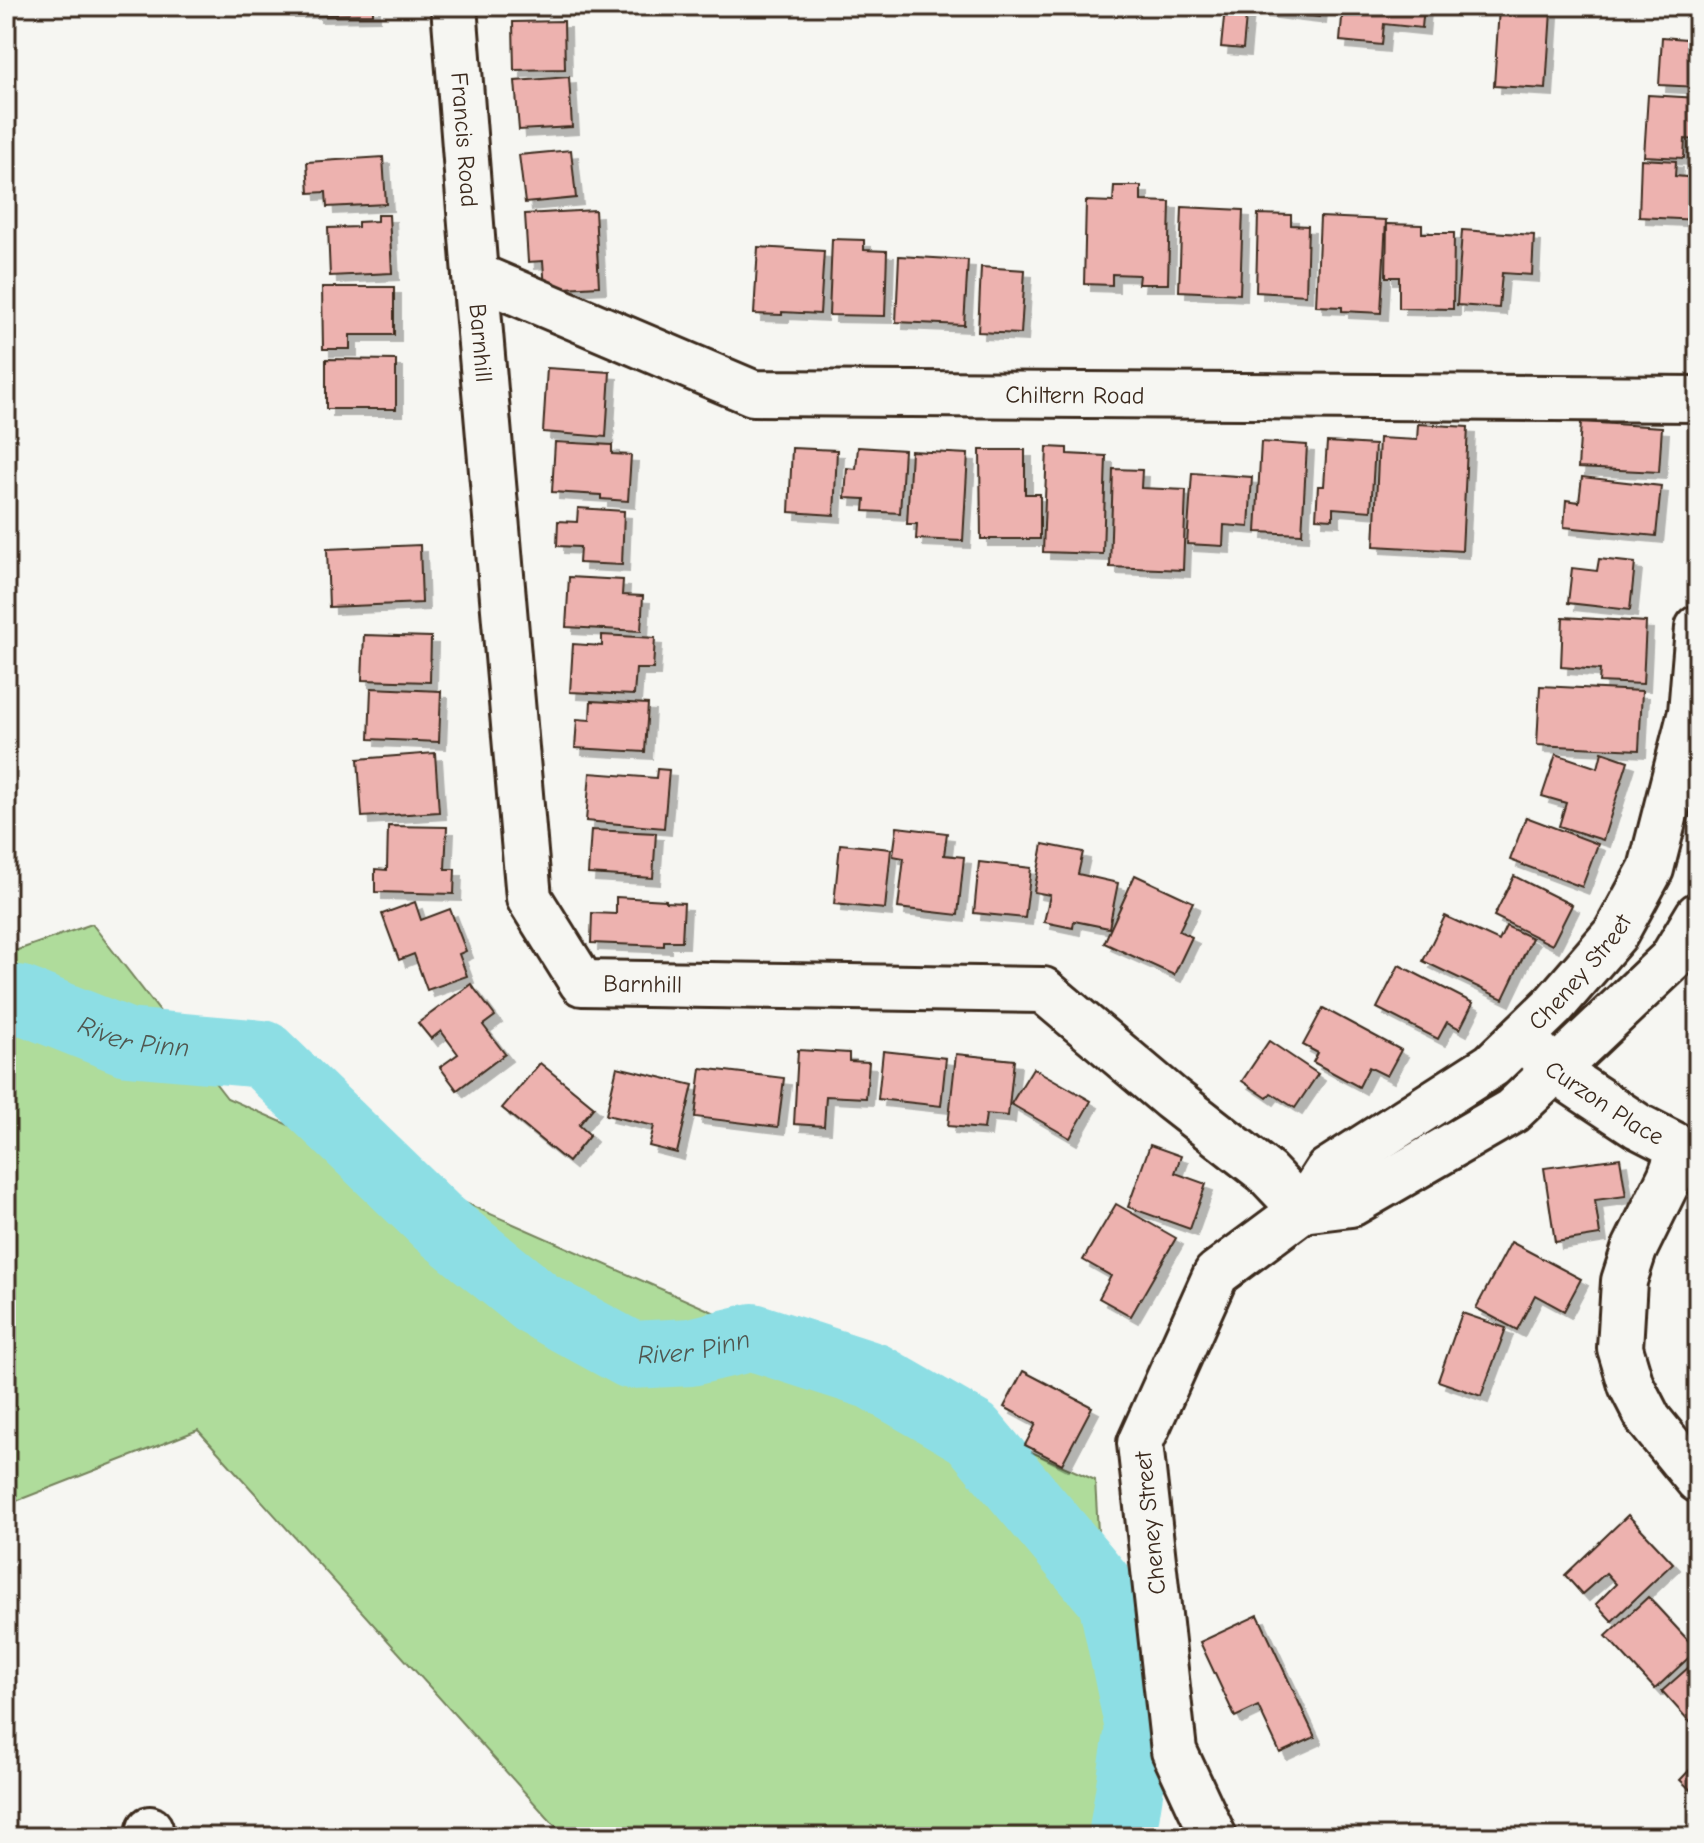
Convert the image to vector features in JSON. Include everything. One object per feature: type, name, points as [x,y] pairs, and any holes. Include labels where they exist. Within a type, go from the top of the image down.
[{"type":"street","name":"Francis Road","points":[[454,6],[475,275]]},
{"type":"street","name":"Chiltern Road","points":[[475,275],[753,393],[1698,399]]},
{"type":"street","name":"Barnhill","points":[[475,275],[529,898],[582,983],[1043,990],[1171,1098],[1266,1172],[1302,1210]]},
{"type":"street","name":"Cheney Street","points":[[1214,1837],[1174,1751],[1140,1443],[1216,1274],[1302,1210],[1327,1171],[1492,1065],[1553,1006],[1616,933],[1651,869],[1691,712],[1698,628]]},
{"type":"street","name":"Cheney Street","points":[[1302,1210],[1351,1204],[1512,1111],[1671,960],[1698,915]]},
{"type":"street","name":"Curzon Place","points":[[1522,1036],[1555,1071],[1638,1126],[1689,1149]]},
{"type":"street","points":[[1689,1149],[1670,1177],[1634,1250],[1624,1281],[1620,1348],[1631,1385],[1649,1420],[1698,1480]]},
{"type":"green space","points":[[92,924],[227,1098],[1095,1480],[1109,1722],[1156,1837],[565,1837],[198,1430],[6,1505],[6,954]]},
{"type":"building","points":[[288,6],[373,6],[373,14],[314,15],[314,11],[288,11]]},
{"type":"building","points":[[1205,6],[1247,6],[1243,49],[1221,47],[1225,8]]},
{"type":"building","points":[[1253,6],[1320,6],[1319,17],[1253,9]]},
{"type":"building","points":[[1343,6],[1424,6],[1422,28],[1384,24],[1382,45],[1340,41]]},
{"type":"building","points":[[1499,8],[1551,11],[1546,89],[1494,86]]},
{"type":"building","points":[[564,21],[565,69],[514,70],[513,22]]},
{"type":"building","points":[[1662,37],[1698,40],[1698,87],[1659,85]]},
{"type":"building","points":[[569,77],[572,127],[519,130],[515,81]]},
{"type":"building","points":[[1648,95],[1698,98],[1698,140],[1685,139],[1684,158],[1644,156]]},
{"type":"building","points":[[571,150],[576,198],[525,203],[519,155]]},
{"type":"building","points":[[383,157],[386,204],[327,207],[326,192],[309,193],[307,162]]},
{"type":"building","points":[[1641,159],[1676,161],[1675,176],[1698,178],[1698,220],[1639,217]]},
{"type":"building","points":[[1114,186],[1141,186],[1141,201],[1170,202],[1168,284],[1138,284],[1139,275],[1112,274],[1112,285],[1084,284],[1086,201],[1113,202]]},
{"type":"building","points":[[1182,207],[1243,210],[1240,294],[1179,291]]},
{"type":"building","points":[[595,210],[599,286],[545,289],[543,261],[528,262],[525,214]]},
{"type":"building","points":[[1258,214],[1291,215],[1291,225],[1308,226],[1306,295],[1256,292]]},
{"type":"building","points":[[377,215],[389,215],[392,273],[330,276],[328,228],[358,227],[358,222],[377,221]]},
{"type":"building","points":[[1320,217],[1386,220],[1381,313],[1316,306]]},
{"type":"building","points":[[1387,224],[1422,225],[1422,233],[1454,233],[1453,309],[1399,308],[1399,277],[1386,277]]},
{"type":"building","points":[[1462,230],[1534,235],[1532,275],[1502,273],[1499,308],[1457,305]]},
{"type":"building","points":[[832,239],[864,240],[864,250],[887,251],[885,316],[829,315]]},
{"type":"building","points":[[758,247],[824,251],[820,314],[754,314]]},
{"type":"building","points":[[899,256],[968,260],[964,325],[896,322]]},
{"type":"building","points":[[981,267],[1025,270],[1021,334],[978,332]]},
{"type":"building","points":[[322,287],[394,287],[394,335],[350,335],[350,349],[323,349]]},
{"type":"building","points":[[326,359],[396,360],[396,409],[326,409]]},
{"type":"building","points":[[547,368],[610,372],[606,437],[543,432]]},
{"type":"building","points":[[1581,422],[1662,427],[1659,472],[1578,468]]},
{"type":"building","points":[[1418,424],[1468,427],[1462,551],[1374,546],[1379,438],[1417,440]]},
{"type":"building","points":[[555,442],[612,445],[612,454],[631,455],[628,501],[601,499],[601,495],[552,492]]},
{"type":"building","points":[[1261,442],[1307,445],[1302,534],[1256,532]]},
{"type":"building","points":[[1327,442],[1375,445],[1371,511],[1333,508],[1333,519],[1316,518],[1318,486],[1324,486]]},
{"type":"building","points":[[858,447],[904,450],[900,513],[864,511],[865,499],[845,498],[847,468],[856,469]]},
{"type":"building","points":[[1047,447],[1067,448],[1067,454],[1106,456],[1103,554],[1043,552]]},
{"type":"building","points":[[792,448],[837,450],[834,515],[789,512]]},
{"type":"building","points":[[980,450],[1025,450],[1025,494],[1040,494],[1040,539],[981,539]]},
{"type":"building","points":[[911,451],[968,454],[963,541],[916,539],[917,524],[907,524]]},
{"type":"building","points":[[1113,469],[1142,470],[1141,488],[1186,490],[1183,570],[1110,567]]},
{"type":"building","points":[[1192,473],[1252,477],[1249,527],[1224,525],[1223,546],[1187,544]]},
{"type":"building","points":[[1582,477],[1661,486],[1656,536],[1564,527],[1566,500],[1579,502]]},
{"type":"building","points":[[578,508],[624,511],[622,565],[579,563],[580,547],[557,546],[558,521],[577,522]]},
{"type":"building","points":[[420,545],[422,603],[329,607],[327,549]]},
{"type":"building","points":[[1599,559],[1635,563],[1630,610],[1568,603],[1572,568],[1597,571]]},
{"type":"building","points":[[569,577],[623,580],[622,595],[643,596],[641,631],[566,627]]},
{"type":"building","points":[[1563,617],[1646,622],[1643,684],[1599,682],[1600,670],[1561,667]]},
{"type":"building","points":[[364,635],[431,637],[430,682],[362,680]]},
{"type":"building","points":[[602,635],[655,638],[653,669],[636,669],[634,695],[570,692],[573,644],[602,646]]},
{"type":"building","points":[[1540,686],[1642,691],[1639,750],[1537,745]]},
{"type":"building","points":[[371,688],[441,691],[439,742],[369,739]]},
{"type":"building","points":[[591,701],[648,704],[645,752],[575,748],[577,719],[590,720]]},
{"type":"building","points":[[1602,752],[1628,761],[1603,840],[1559,826],[1566,803],[1542,796],[1556,754],[1598,768]]},
{"type":"building","points":[[435,753],[439,812],[362,817],[358,759]]},
{"type":"building","points":[[657,769],[669,770],[664,828],[586,821],[590,773],[656,778]]},
{"type":"building","points":[[1526,817],[1598,844],[1582,887],[1510,860]]},
{"type":"building","points":[[388,826],[447,827],[445,869],[455,869],[454,894],[375,892],[375,869],[387,870]]},
{"type":"building","points":[[897,827],[947,833],[944,855],[964,857],[958,915],[898,908],[904,858],[893,856]]},
{"type":"building","points":[[591,830],[656,833],[653,878],[588,874]]},
{"type":"building","points":[[840,844],[891,849],[885,909],[834,904]]},
{"type":"building","points":[[1043,844],[1083,852],[1078,874],[1118,883],[1109,928],[1074,921],[1073,928],[1044,922],[1050,895],[1034,892]]},
{"type":"building","points":[[979,862],[1031,868],[1025,918],[974,913]]},
{"type":"building","points":[[1135,875],[1193,902],[1179,931],[1192,937],[1174,975],[1104,943]]},
{"type":"building","points":[[1514,876],[1572,905],[1552,945],[1494,916]]},
{"type":"building","points":[[616,897],[684,903],[682,941],[664,941],[664,946],[591,943],[592,913],[616,914]]},
{"type":"building","points":[[415,902],[421,920],[450,909],[466,951],[459,954],[467,976],[427,990],[414,954],[399,960],[382,914]]},
{"type":"building","points":[[1445,916],[1499,941],[1506,926],[1532,938],[1503,999],[1423,961]]},
{"type":"building","points":[[1399,965],[1473,1003],[1460,1029],[1447,1022],[1438,1039],[1377,1008]]},
{"type":"building","points":[[471,984],[495,1016],[483,1025],[505,1054],[457,1090],[440,1067],[458,1054],[441,1031],[431,1039],[418,1023]]},
{"type":"building","points":[[1323,1008],[1401,1050],[1387,1076],[1369,1067],[1359,1087],[1313,1062],[1318,1053],[1303,1045]]},
{"type":"building","points":[[1269,1041],[1318,1074],[1295,1108],[1271,1093],[1267,1098],[1242,1081]]},
{"type":"building","points":[[798,1050],[849,1053],[849,1061],[869,1062],[866,1098],[826,1096],[824,1126],[794,1124]]},
{"type":"building","points":[[883,1051],[946,1058],[941,1106],[878,1099]]},
{"type":"building","points":[[956,1054],[1014,1060],[1008,1116],[986,1114],[984,1129],[948,1126]]},
{"type":"building","points":[[540,1063],[594,1107],[579,1125],[590,1135],[568,1162],[502,1108]]},
{"type":"building","points":[[617,1067],[693,1085],[677,1153],[649,1146],[654,1126],[606,1115]]},
{"type":"building","points":[[701,1068],[784,1078],[778,1127],[695,1117]]},
{"type":"building","points":[[1033,1068],[1091,1101],[1070,1138],[1011,1104]]},
{"type":"building","points":[[1150,1145],[1181,1156],[1175,1173],[1206,1184],[1190,1229],[1128,1207]]},
{"type":"building","points":[[1620,1158],[1626,1196],[1595,1200],[1600,1235],[1555,1242],[1544,1168]]},
{"type":"building","points":[[1116,1204],[1176,1238],[1131,1316],[1099,1298],[1111,1276],[1083,1260]]},
{"type":"building","points":[[1511,1242],[1581,1279],[1564,1311],[1535,1295],[1517,1330],[1476,1308]]},
{"type":"building","points":[[1462,1313],[1506,1328],[1481,1396],[1438,1381]]},
{"type":"building","points":[[1023,1371],[1092,1407],[1062,1464],[1025,1445],[1036,1424],[1004,1407]]},
{"type":"building","points":[[1628,1515],[1673,1563],[1612,1621],[1596,1604],[1616,1584],[1606,1573],[1582,1594],[1565,1575]]},
{"type":"building","points":[[1648,1597],[1697,1650],[1655,1689],[1606,1636]]},
{"type":"building","points":[[1258,1615],[1315,1737],[1280,1753],[1258,1706],[1235,1717],[1200,1642]]},
{"type":"building","points":[[1698,1659],[1698,1731],[1662,1691]]},
{"type":"building","points":[[1698,1761],[1698,1797],[1680,1780]]},
{"type":"waterway","name":"River Pinn","points":[[6,1004],[19,999],[127,1042],[263,1054],[438,1223],[538,1304],[631,1355],[691,1352],[753,1337],[873,1376],[972,1433],[1112,1600],[1139,1728],[1122,1837]]}]
